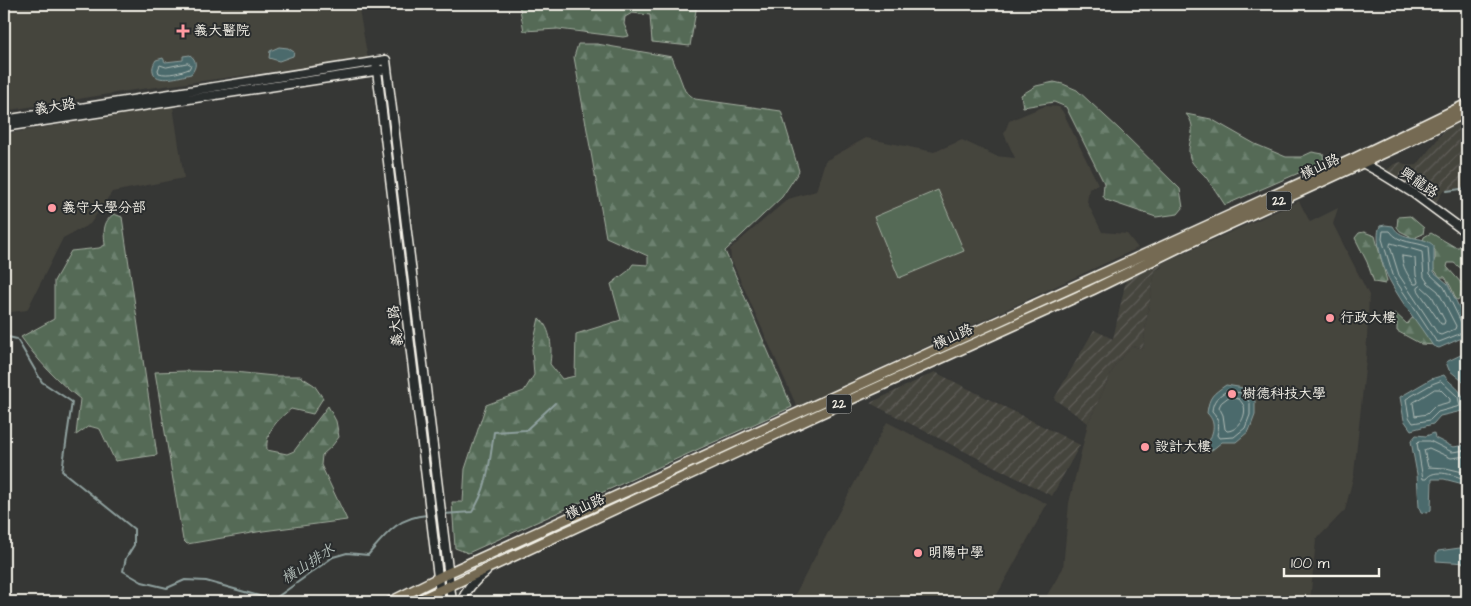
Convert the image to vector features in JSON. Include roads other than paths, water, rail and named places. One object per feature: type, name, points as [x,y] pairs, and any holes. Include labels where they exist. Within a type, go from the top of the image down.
[{"type":"main road","name":"橫山路","points":[[448,573],[1353,159],[1467,104]]},
{"type":"main road","name":"橫山路","points":[[450,586],[499,564],[534,545],[1092,290],[1467,112]]},
{"type":"main road","name":"22","points":[[390,602],[448,573]]},
{"type":"main road","name":"22","points":[[415,602],[450,586]]},
{"type":"street","name":"義大路","points":[[4,127],[377,66],[386,60],[452,602]]},
{"type":"street","name":"義大路","points":[[4,120],[377,66]]},
{"type":"street","name":"義大路","points":[[377,66],[441,602]]},
{"type":"street","name":"興龍路","points":[[1353,159],[1363,162],[1413,194],[1467,233]]},
{"type":"street","points":[[460,602],[479,577],[499,564]]},
{"type":"water","points":[[279,47],[288,48],[294,52],[293,56],[279,61],[269,58],[270,51]]},
{"type":"water","points":[[190,55],[194,59],[195,64],[191,74],[164,79],[159,78],[153,71],[156,60],[163,58],[165,62],[183,60],[183,56]]},
{"type":"water","points":[[1380,226],[1393,226],[1401,234],[1424,240],[1434,246],[1434,272],[1448,284],[1467,324],[1467,333],[1464,337],[1439,348],[1433,346],[1400,298],[1385,269],[1380,253],[1378,231]]},
{"type":"water","points":[[1467,352],[1467,385],[1449,370],[1446,362]]},
{"type":"water","points":[[1444,375],[1467,402],[1467,408],[1440,416],[1433,424],[1411,430],[1404,420],[1400,397],[1431,379]]},
{"type":"water","points":[[1226,385],[1244,388],[1255,401],[1255,415],[1249,431],[1236,442],[1222,442],[1212,450],[1205,450],[1213,431],[1213,422],[1207,413],[1210,399]]},
{"type":"water","points":[[1434,433],[1435,438],[1453,447],[1467,445],[1467,485],[1444,479],[1432,479],[1431,510],[1427,513],[1421,512],[1419,507],[1417,474],[1411,441],[1416,435],[1426,436]]},
{"type":"water","points":[[1467,547],[1467,563],[1436,561],[1438,551]]},
{"type":"waterway","points":[[1447,191],[1467,188]]},
{"type":"waterway","name":"橫山排水","points":[[4,336],[17,339],[42,382],[72,402],[62,471],[134,529],[134,545],[126,558],[123,571],[142,582],[167,588],[185,580],[206,581],[273,600],[333,557],[347,553],[368,555],[400,523],[417,516],[427,515]]},
{"type":"waterway","name":"橫山排水","points":[[444,514],[472,512],[485,484],[494,432],[526,430],[555,403]]},
{"type":"place","name":"義大醫院","points":[[183,31]]},
{"type":"place","name":"義守大學分部","points":[[52,208]]},
{"type":"place","name":"行政大樓","points":[[1330,318]]},
{"type":"place","name":"樹德科技大學","points":[[1232,394]]},
{"type":"place","name":"設計大樓","points":[[1145,447]]},
{"type":"place","name":"明陽中學","points":[[918,553]]}]
